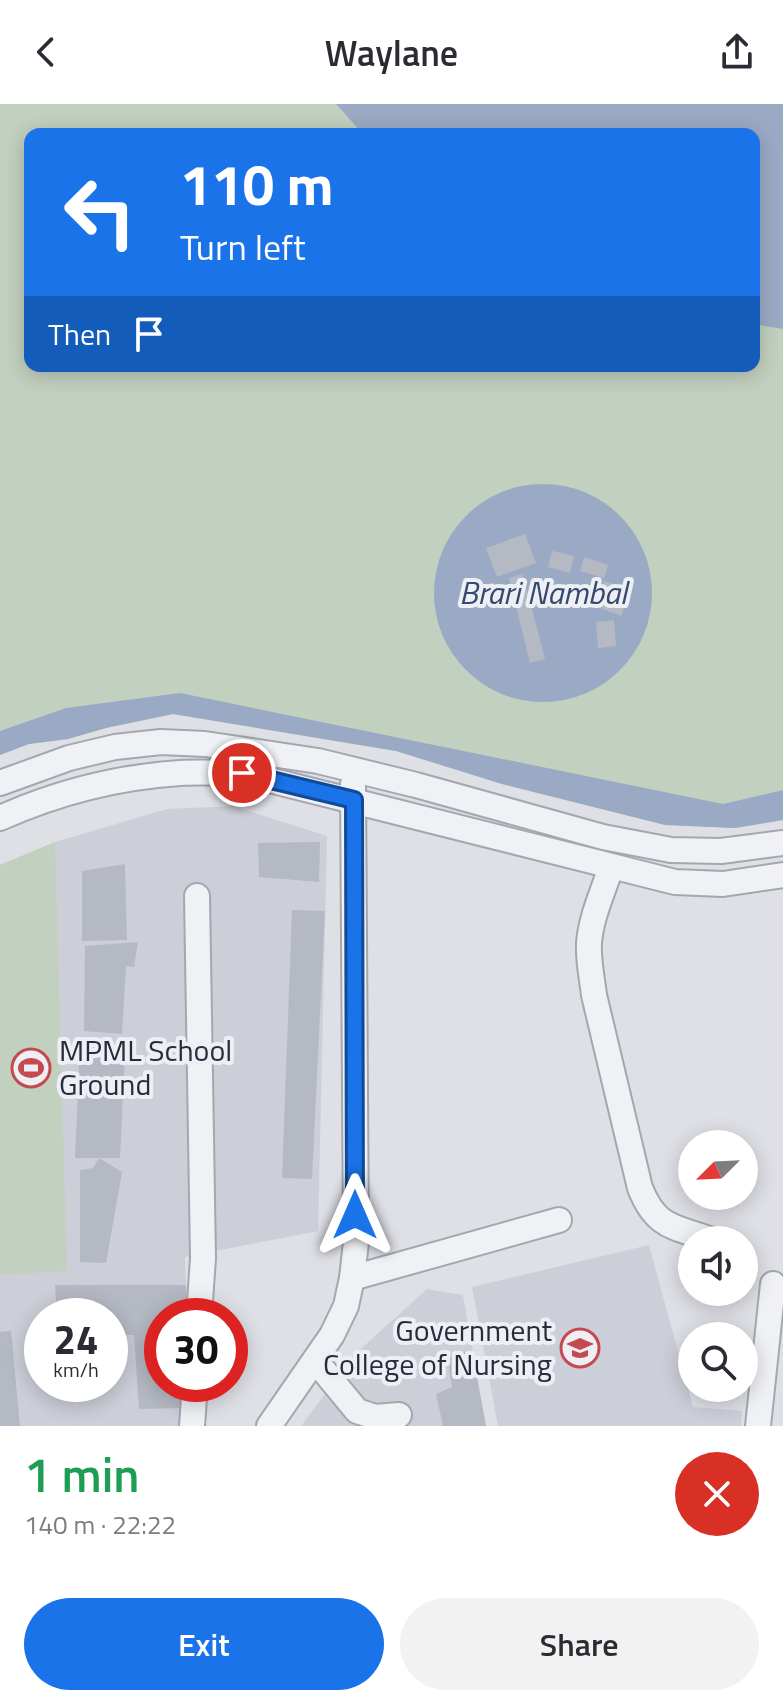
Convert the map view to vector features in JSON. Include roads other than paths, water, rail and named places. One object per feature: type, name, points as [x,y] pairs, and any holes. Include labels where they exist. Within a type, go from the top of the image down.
[{"type":"street","points":[[0,783],[69,758],[115,747],[161,742],[205,744],[318,761],[603,837],[671,850],[721,851],[783,843]]},
{"type":"street","points":[[269,1426],[332,1335],[346,1306],[352,1278],[356,1242],[353,769]]},
{"type":"street","points":[[0,818],[50,799],[111,782],[179,773],[242,773],[675,882],[723,884],[783,875]]},
{"type":"street","points":[[611,867],[592,924],[589,944],[594,995],[640,1188],[654,1215],[678,1228]]},
{"type":"street","points":[[197,896],[203,1258],[200,1298]]},
{"type":"street","points":[[352,1278],[559,1220]]},
{"type":"street","points":[[758,1426],[773,1284]]},
{"type":"street","points":[[315,1360],[357,1411],[375,1417],[399,1415]]},
{"type":"street","points":[[192,1426],[194,1402]]},
{"type":"water","points":[[336,104],[783,104],[783,329],[760,325],[760,128],[358,128]]},
{"type":"water","name":"Brari Nambal","points":[[543,484],[585,492],[604,502],[620,516],[634,532],[644,551],[652,593],[644,635],[634,654],[620,670],[604,684],[585,694],[543,702],[501,694],[482,684],[466,670],[452,654],[442,635],[434,593],[442,551],[452,532],[466,516],[482,502],[501,492]]},
{"type":"water","points":[[180,693],[723,804],[783,790],[783,820],[735,828],[665,825],[502,784],[396,751],[173,714],[68,739],[29,744],[0,755],[0,731],[66,708]]},
{"type":"place","name":"MPML School Ground","points":[[31,1068]]},
{"type":"place","name":"Government College of Nursing","points":[[580,1348]]}]
